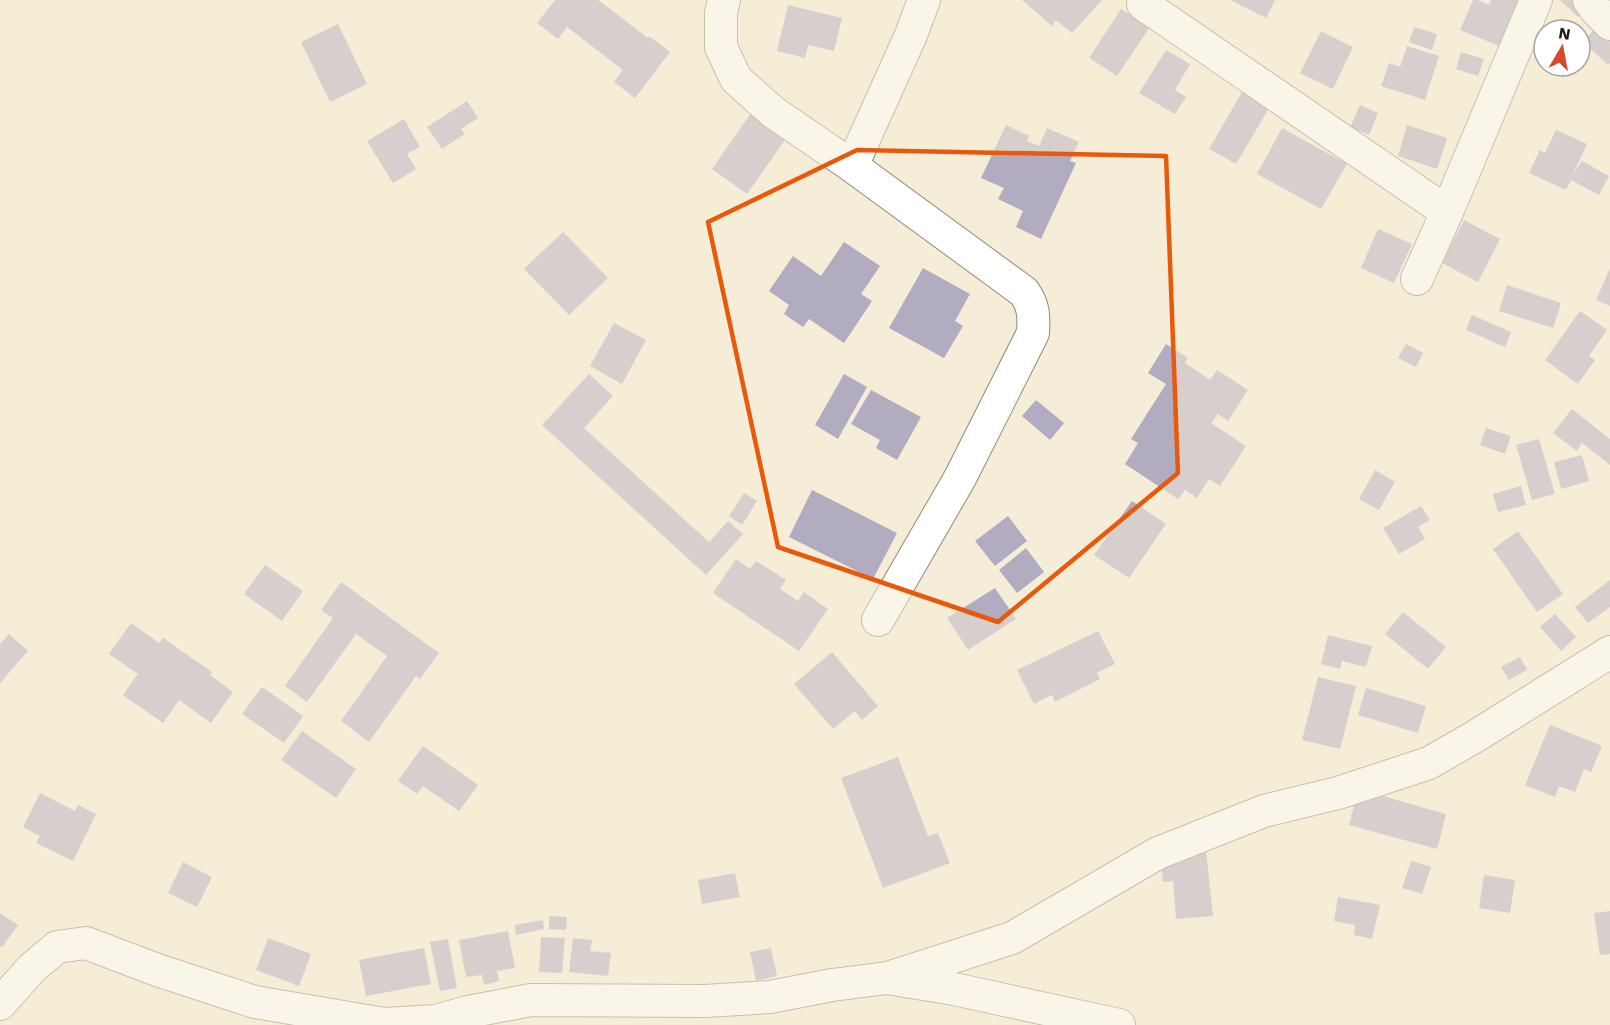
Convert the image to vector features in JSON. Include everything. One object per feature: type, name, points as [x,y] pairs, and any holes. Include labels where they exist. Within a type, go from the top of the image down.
[{"type":"street","points":[[724,0],[721,13],[721,47],[736,79],[773,112],[852,166],[1024,292],[1032,303],[1033,333],[960,478],[878,620]]},
{"type":"street","points":[[852,166],[924,0]]},
{"type":"street","points":[[1417,279],[1536,0]]},
{"type":"street","points":[[1589,0],[1610,24]]},
{"type":"street","points":[[1143,4],[1447,212]]},
{"type":"street","points":[[0,1004],[32,968],[57,947],[86,943],[160,971],[255,1002],[384,1024],[436,1021],[468,1012],[531,1000],[705,1001],[770,997],[832,985],[887,978],[1012,938],[1158,853],[1264,811],[1338,793],[1429,763],[1607,660]]},
{"type":"street","points":[[887,978],[954,988],[1119,1025]]},
{"type":"highlighted area","points":[[857,150],[1166,156],[1178,473],[998,622],[778,547],[708,222]]},
{"type":"building","points":[[555,0],[598,0],[670,52],[635,98],[614,82],[623,70],[567,27],[558,39],[537,23]]},
{"type":"building","points":[[1022,0],[1102,0],[1072,33],[1056,20],[1052,26]]},
{"type":"building","points":[[1230,0],[1275,0],[1266,18]]},
{"type":"building","points":[[1473,0],[1489,5],[1491,0],[1526,0],[1506,49],[1460,30]]},
{"type":"building","points":[[1560,0],[1581,0],[1588,7],[1578,17]]},
{"type":"building","points":[[788,5],[842,18],[834,51],[808,45],[805,58],[777,51]]},
{"type":"building","points":[[1121,9],[1150,27],[1117,76],[1089,58]]},
{"type":"building","points":[[338,24],[367,84],[330,102],[301,42]]},
{"type":"building","points":[[1597,26],[1610,37],[1610,63],[1608,65],[1592,50],[1592,32]]},
{"type":"building","points":[[1414,27],[1437,34],[1432,50],[1409,42]]},
{"type":"building","points":[[1321,31],[1353,47],[1333,89],[1300,73]]},
{"type":"building","points":[[1407,46],[1439,56],[1425,100],[1381,86],[1389,63],[1400,67]]},
{"type":"building","points":[[1166,50],[1190,64],[1175,90],[1186,97],[1175,114],[1139,93]]},
{"type":"building","points":[[1461,52],[1484,59],[1478,76],[1456,69]]},
{"type":"building","points":[[1245,87],[1272,103],[1236,164],[1209,149]]},
{"type":"building","points":[[467,101],[478,118],[461,129],[465,134],[442,149],[427,127]]},
{"type":"building","points":[[1360,105],[1378,113],[1369,135],[1350,127]]},
{"type":"building","points":[[751,113],[787,137],[747,194],[712,169]]},
{"type":"building","points":[[404,119],[420,147],[407,154],[416,169],[393,183],[367,141]]},
{"type":"building","points":[[1006,125],[1029,136],[1027,141],[1039,146],[1047,128],[1079,142],[1070,161],[1076,163],[1041,239],[1016,227],[1023,211],[998,199],[1004,188],[981,178]]},
{"type":"building","points":[[1407,125],[1447,138],[1437,169],[1398,156]]},
{"type":"building","points":[[1282,128],[1347,164],[1321,209],[1257,174]]},
{"type":"building","points":[[1556,130],[1587,144],[1572,176],[1582,161],[1609,176],[1599,195],[1571,180],[1566,190],[1529,173],[1540,150],[1545,153]]},
{"type":"building","points":[[1464,220],[1500,239],[1478,282],[1442,263]]},
{"type":"building","points":[[1378,229],[1412,244],[1394,283],[1361,268]]},
{"type":"building","points":[[563,232],[608,278],[569,315],[524,269]]},
{"type":"building","points":[[844,242],[880,266],[861,294],[872,301],[844,343],[809,319],[803,327],[784,314],[789,305],[769,291],[793,256],[821,276]]},
{"type":"building","points":[[923,268],[970,294],[955,321],[963,326],[944,358],[889,328]]},
{"type":"building","points":[[1610,268],[1610,306],[1596,300]]},
{"type":"building","points":[[1507,285],[1561,303],[1553,328],[1499,311]]},
{"type":"building","points":[[1580,311],[1607,330],[1589,356],[1595,360],[1578,384],[1545,360]]},
{"type":"building","points":[[1472,315],[1511,332],[1505,347],[1466,330]]},
{"type":"building","points":[[614,323],[646,340],[622,384],[590,366]]},
{"type":"building","points":[[1166,344],[1188,358],[1185,363],[1210,380],[1217,370],[1248,390],[1228,421],[1218,414],[1211,423],[1246,446],[1220,486],[1209,479],[1197,498],[1185,490],[1178,499],[1125,464],[1138,443],[1131,439],[1166,384],[1148,373]]},
{"type":"building","points":[[1406,344],[1423,353],[1416,367],[1398,358]]},
{"type":"building","points":[[589,374],[613,396],[584,428],[709,542],[728,521],[743,534],[706,575],[542,425]]},
{"type":"building","points":[[844,374],[867,387],[838,439],[815,425]]},
{"type":"building","points":[[871,390],[921,417],[897,460],[876,448],[880,440],[851,424]]},
{"type":"building","points":[[1036,400],[1064,423],[1050,440],[1022,416]]},
{"type":"building","points":[[1572,409],[1610,439],[1610,465],[1582,443],[1577,451],[1553,433]]},
{"type":"building","points":[[1486,428],[1511,436],[1505,454],[1480,445]]},
{"type":"building","points":[[1539,439],[1555,494],[1532,500],[1516,445]]},
{"type":"building","points":[[1582,455],[1589,481],[1561,489],[1554,462]]},
{"type":"building","points":[[1375,470],[1395,482],[1379,510],[1359,499]]},
{"type":"building","points":[[1521,486],[1526,505],[1498,512],[1493,494]]},
{"type":"building","points":[[812,490],[897,533],[873,579],[789,537]]},
{"type":"building","points":[[744,493],[757,501],[742,525],[729,516]]},
{"type":"building","points":[[1132,501],[1166,524],[1129,578],[1094,555]]},
{"type":"building","points":[[1421,506],[1430,520],[1418,527],[1425,539],[1399,554],[1383,528]]},
{"type":"building","points":[[1008,516],[1027,541],[995,566],[975,541]]},
{"type":"building","points":[[1518,531],[1563,594],[1537,612],[1493,549]]},
{"type":"building","points":[[1026,548],[1044,572],[1017,593],[999,570]]},
{"type":"building","points":[[736,559],[750,569],[756,561],[786,580],[780,589],[798,601],[804,592],[828,609],[799,651],[713,593]]},
{"type":"building","points":[[265,565],[303,591],[282,621],[244,594]]},
{"type":"building","points":[[1610,580],[1610,607],[1588,623],[1575,607]]},
{"type":"building","points":[[341,582],[439,653],[420,679],[416,676],[369,742],[341,721],[387,656],[356,634],[307,702],[285,686],[333,618],[321,610]]},
{"type":"building","points":[[995,588],[1016,619],[968,650],[947,618]]},
{"type":"building","points":[[1403,612],[1446,647],[1428,669],[1385,634]]},
{"type":"building","points":[[1555,614],[1576,637],[1561,651],[1540,627]]},
{"type":"building","points":[[131,623],[159,643],[163,638],[212,672],[210,675],[233,692],[211,723],[179,700],[163,723],[123,695],[138,674],[109,654]]},
{"type":"building","points":[[1098,631],[1115,664],[1097,673],[1100,679],[1055,702],[1052,695],[1034,704],[1017,670]]},
{"type":"building","points":[[9,634],[28,651],[0,683],[0,644]]},
{"type":"building","points":[[1328,635],[1372,646],[1366,667],[1342,661],[1340,669],[1321,664]]},
{"type":"building","points":[[832,652],[878,706],[862,720],[855,711],[833,729],[794,684]]},
{"type":"building","points":[[1520,657],[1527,670],[1509,680],[1501,667]]},
{"type":"building","points":[[1318,677],[1356,686],[1340,749],[1302,740]]},
{"type":"building","points":[[262,687],[303,716],[284,743],[242,714]]},
{"type":"building","points":[[1366,688],[1426,706],[1418,733],[1358,715]]},
{"type":"building","points":[[1550,725],[1602,746],[1591,772],[1584,769],[1575,792],[1559,786],[1555,797],[1525,785]]},
{"type":"building","points":[[302,731],[356,769],[336,798],[281,760]]},
{"type":"building","points":[[423,746],[478,785],[459,811],[423,786],[417,794],[398,781]]},
{"type":"building","points":[[898,757],[928,836],[938,833],[950,863],[883,888],[841,778]]},
{"type":"building","points":[[1358,789],[1446,814],[1437,849],[1349,825]]},
{"type":"building","points":[[40,793],[75,811],[78,805],[96,814],[73,861],[36,843],[40,836],[23,827]]},
{"type":"building","points":[[1206,850],[1213,916],[1176,919],[1173,881],[1163,882],[1160,854]]},
{"type":"building","points":[[1411,861],[1431,867],[1422,894],[1402,888]]},
{"type":"building","points":[[183,862],[212,877],[197,907],[168,893]]},
{"type":"building","points":[[735,873],[740,897],[702,904],[698,880]]},
{"type":"building","points":[[1484,875],[1515,880],[1510,913],[1479,908]]},
{"type":"building","points":[[1338,897],[1380,905],[1372,939],[1354,935],[1355,925],[1334,921]]},
{"type":"building","points":[[1610,911],[1610,954],[1600,955],[1594,913]]},
{"type":"building","points":[[0,913],[18,925],[2,947],[0,946]]},
{"type":"building","points":[[549,916],[567,917],[566,930],[549,929]]},
{"type":"building","points":[[543,920],[544,929],[516,935],[515,925]]},
{"type":"building","points":[[508,931],[515,968],[497,971],[499,981],[484,985],[482,975],[466,977],[459,940]]},
{"type":"building","points":[[541,937],[565,938],[562,973],[539,972]]},
{"type":"building","points":[[268,938],[311,954],[299,986],[256,970]]},
{"type":"building","points":[[573,938],[592,940],[590,951],[611,953],[608,976],[569,972]]},
{"type":"building","points":[[448,939],[457,988],[440,991],[430,942]]},
{"type":"building","points":[[424,948],[431,984],[366,996],[359,960]]},
{"type":"building","points":[[771,948],[777,976],[756,981],[750,952]]}]
